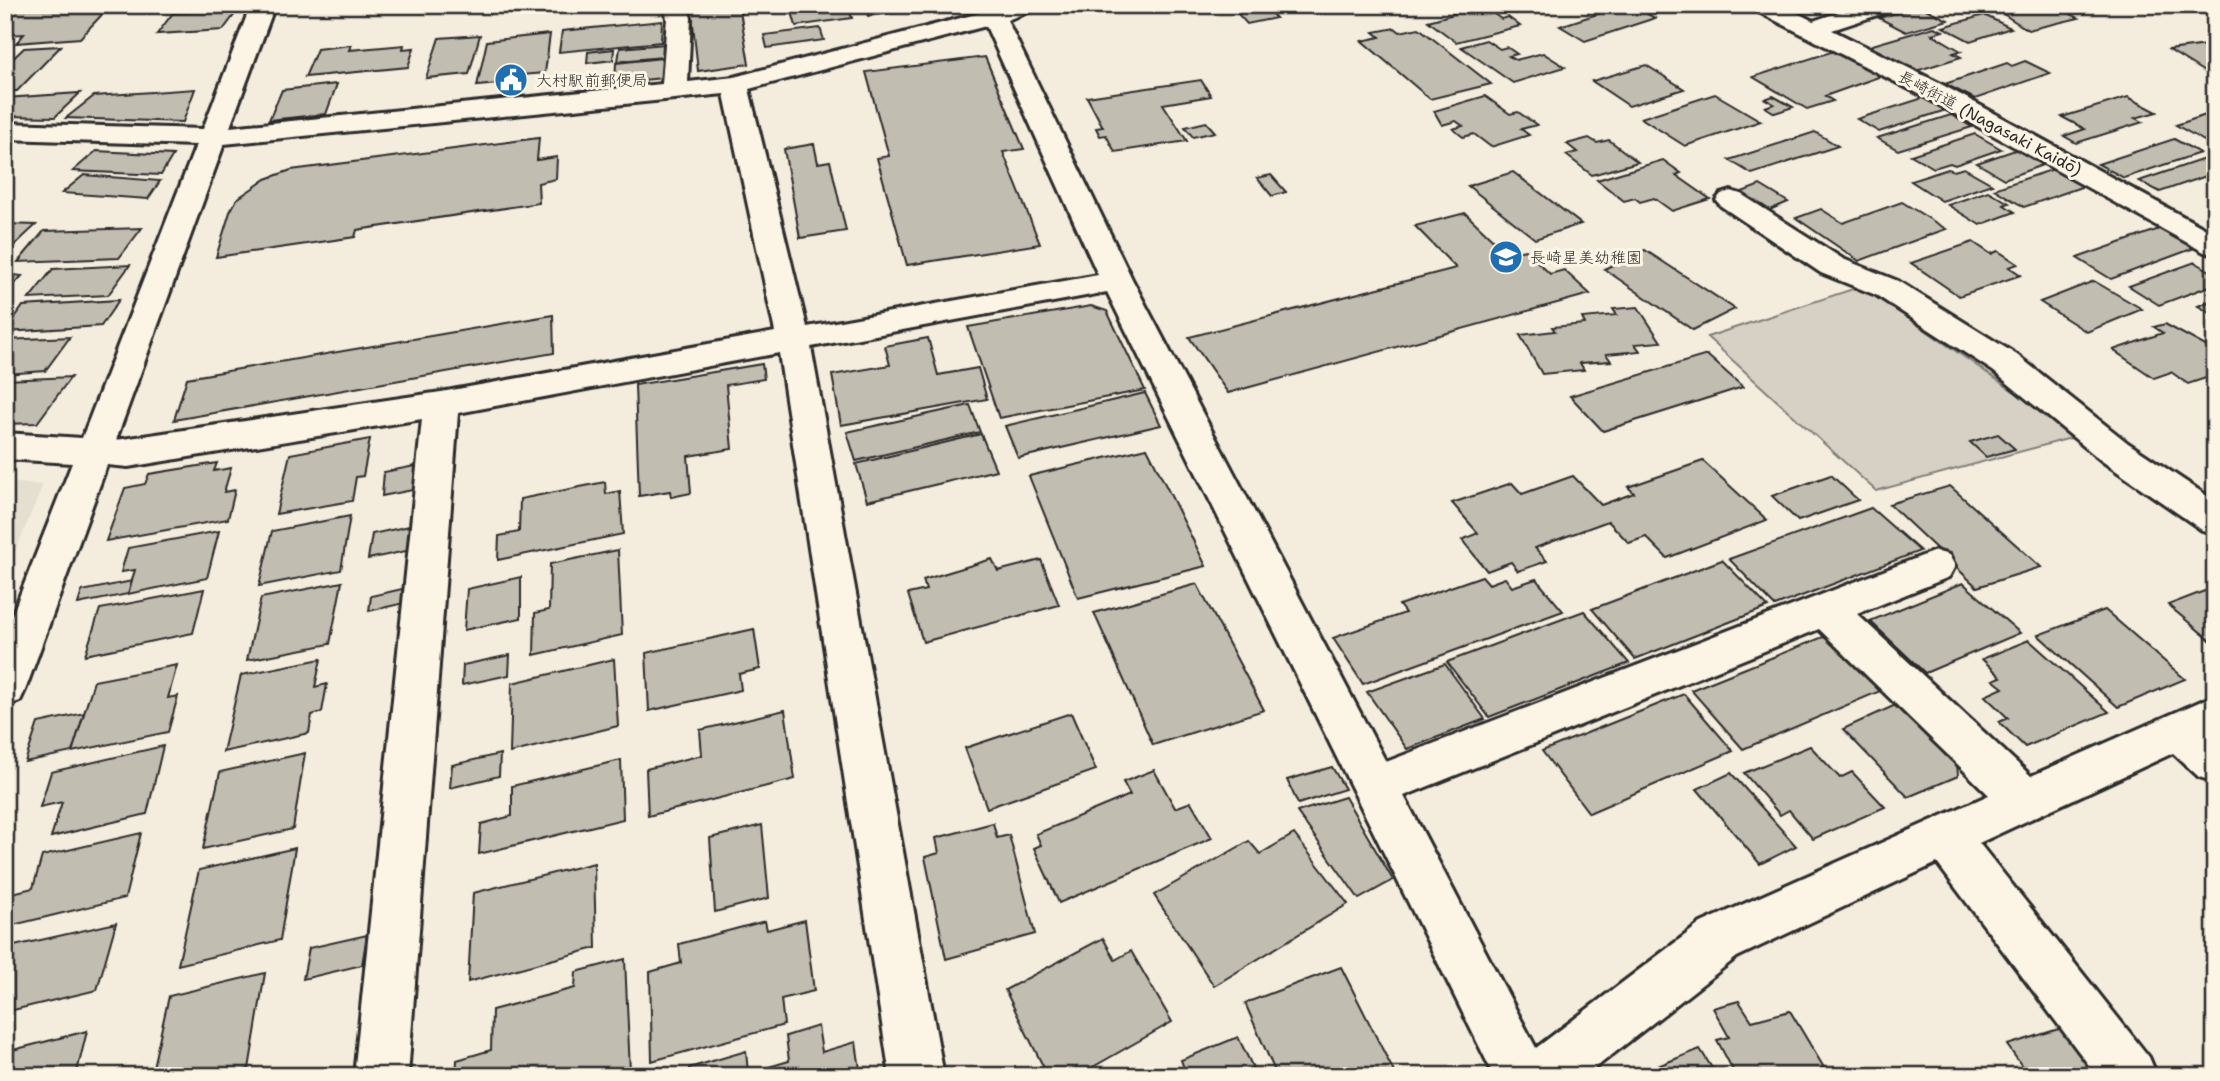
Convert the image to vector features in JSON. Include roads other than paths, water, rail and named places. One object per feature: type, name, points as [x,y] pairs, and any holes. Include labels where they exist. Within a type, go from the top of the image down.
[{"type":"street","points":[[5,688],[263,5]]},
{"type":"street","points":[[675,5],[679,18],[675,91]]},
{"type":"street","points":[[5,131],[213,137],[735,85],[990,11],[1025,5]]},
{"type":"street","name":"長崎街道 (Nagasaki Kaidō)","points":[[1763,5],[1930,89],[2215,246]]},
{"type":"street","points":[[1811,29],[1885,5]]},
{"type":"street","points":[[990,11],[1117,281],[1522,1076]]},
{"type":"street","points":[[735,85],[793,338],[917,1076]]},
{"type":"street","points":[[1731,200],[1832,266],[1887,288],[2005,363],[2115,452],[2215,520]]},
{"type":"street","points":[[5,446],[128,454],[441,404],[1117,281]]},
{"type":"street","points":[[381,1076],[441,404]]},
{"type":"street","points":[[1375,787],[1935,566]]},
{"type":"street","points":[[1826,610],[2024,799]]},
{"type":"street","points":[[1542,1076],[1719,940],[1944,835],[2197,721],[2215,764]]},
{"type":"street","points":[[1944,835],[2130,1076]]},
{"type":"place","name":"大村駅前郵便局","points":[[511,80]]},
{"type":"place","name":"長崎星美幼稚園","points":[[1506,257]]}]
